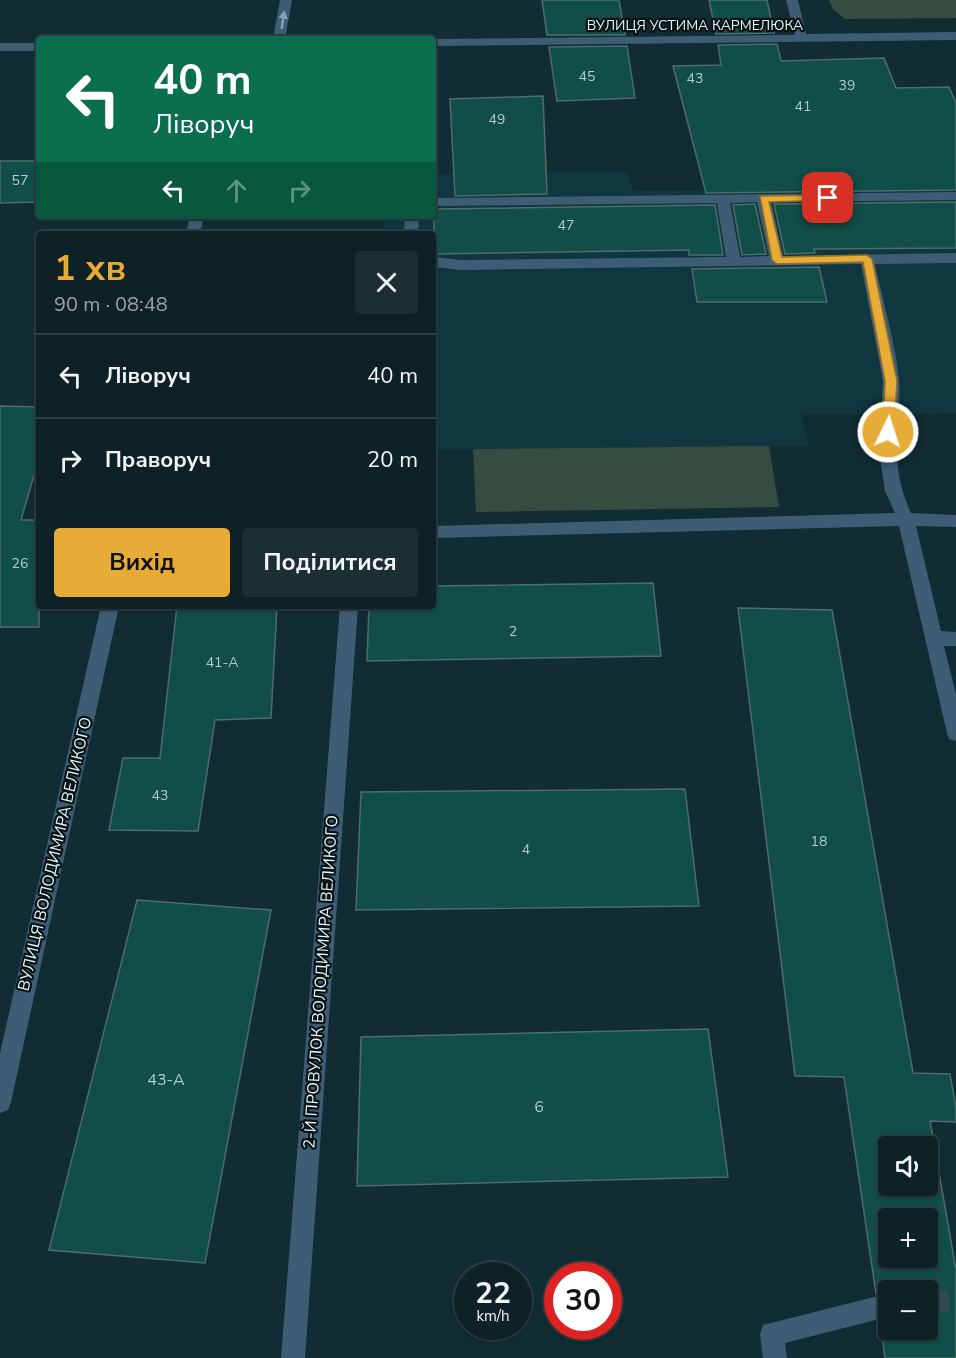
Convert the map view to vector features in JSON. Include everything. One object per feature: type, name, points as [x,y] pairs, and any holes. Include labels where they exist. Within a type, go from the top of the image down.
[{"type":"street","points":[[280,36],[286,0]]},
{"type":"street","points":[[792,0],[802,39]]},
{"type":"street","name":"ВУЛИЦЯ УСТИМА КАРМЕЛЮКА","points":[[436,42],[956,36]]},
{"type":"street","points":[[0,47],[36,47]]},
{"type":"street","points":[[436,202],[956,196]]},
{"type":"street","points":[[763,198],[777,260]]},
{"type":"street","points":[[723,199],[734,261]]},
{"type":"street","points":[[436,262],[461,265],[956,258]]},
{"type":"street","points":[[867,259],[891,381],[891,414],[886,452],[893,491],[906,519],[956,733]]},
{"type":"street","points":[[436,532],[906,519],[956,521]]},
{"type":"street","name":"ВУЛИЦЯ ВОЛОДИМИРА ВЕЛИКОГО","points":[[0,1102],[109,609]]},
{"type":"street","name":"2-Й ПРОВУЛОК ВОЛОДИМИРА ВЕЛИКОГО","points":[[292,1358],[349,609]]},
{"type":"street","points":[[934,638],[956,639]]},
{"type":"street","points":[[775,1358],[772,1334],[878,1308]]},
{"type":"shaded area","points":[[956,161],[956,413],[801,415],[810,446],[436,450],[436,231],[383,231],[384,219],[436,219],[436,174],[628,172],[633,191],[796,191]]},
{"type":"green space","points":[[829,0],[956,0],[956,18],[845,19],[833,9]]},
{"type":"green space","points":[[769,446],[779,507],[476,512],[473,449]]},
{"type":"building","points":[[542,0],[619,0],[625,35],[547,35]]},
{"type":"building","points":[[709,0],[767,0],[774,33],[716,34]]},
{"type":"building","points":[[777,44],[781,61],[884,58],[896,88],[949,87],[956,103],[956,190],[706,193],[673,66],[721,65],[718,45]]},
{"type":"building","points":[[627,46],[635,98],[557,101],[549,47]]},
{"type":"building","points":[[543,96],[547,194],[455,196],[450,99]]},
{"type":"building","points":[[0,161],[36,161],[36,202],[0,203]]},
{"type":"building","points":[[956,202],[956,248],[814,249],[815,253],[785,254],[774,204]]},
{"type":"building","points":[[755,204],[766,254],[742,255],[733,205]]},
{"type":"building","points":[[715,205],[723,255],[689,255],[689,250],[436,254],[434,219],[436,219],[436,209]]},
{"type":"building","points":[[819,267],[827,302],[697,302],[692,269]]},
{"type":"building","points":[[0,406],[36,407],[36,468],[21,520],[36,520],[36,609],[39,609],[39,627],[0,627]]},
{"type":"building","points":[[653,583],[661,656],[367,661],[369,609],[436,609],[436,586]]},
{"type":"building","points":[[738,608],[832,610],[913,1073],[950,1074],[956,1108],[956,1122],[930,1121],[933,1136],[878,1136],[878,1196],[938,1196],[938,1167],[956,1270],[956,1358],[885,1358],[883,1340],[938,1340],[938,1280],[878,1280],[878,1294],[876,1294],[844,1077],[795,1076]]},
{"type":"building","points":[[177,609],[277,609],[271,718],[215,720],[198,831],[109,830],[123,758],[160,758]]},
{"type":"building","points":[[685,789],[699,906],[356,910],[361,792]]},
{"type":"building","points":[[137,900],[271,910],[205,1263],[49,1250]]},
{"type":"building","points":[[708,1029],[728,1177],[357,1186],[361,1037]]},
{"type":"tunnel","points":[[938,1302],[956,1300]]},
{"type":"route","points":[[828,198],[763,198],[777,260],[867,259],[891,381],[891,414],[888,432]]}]
